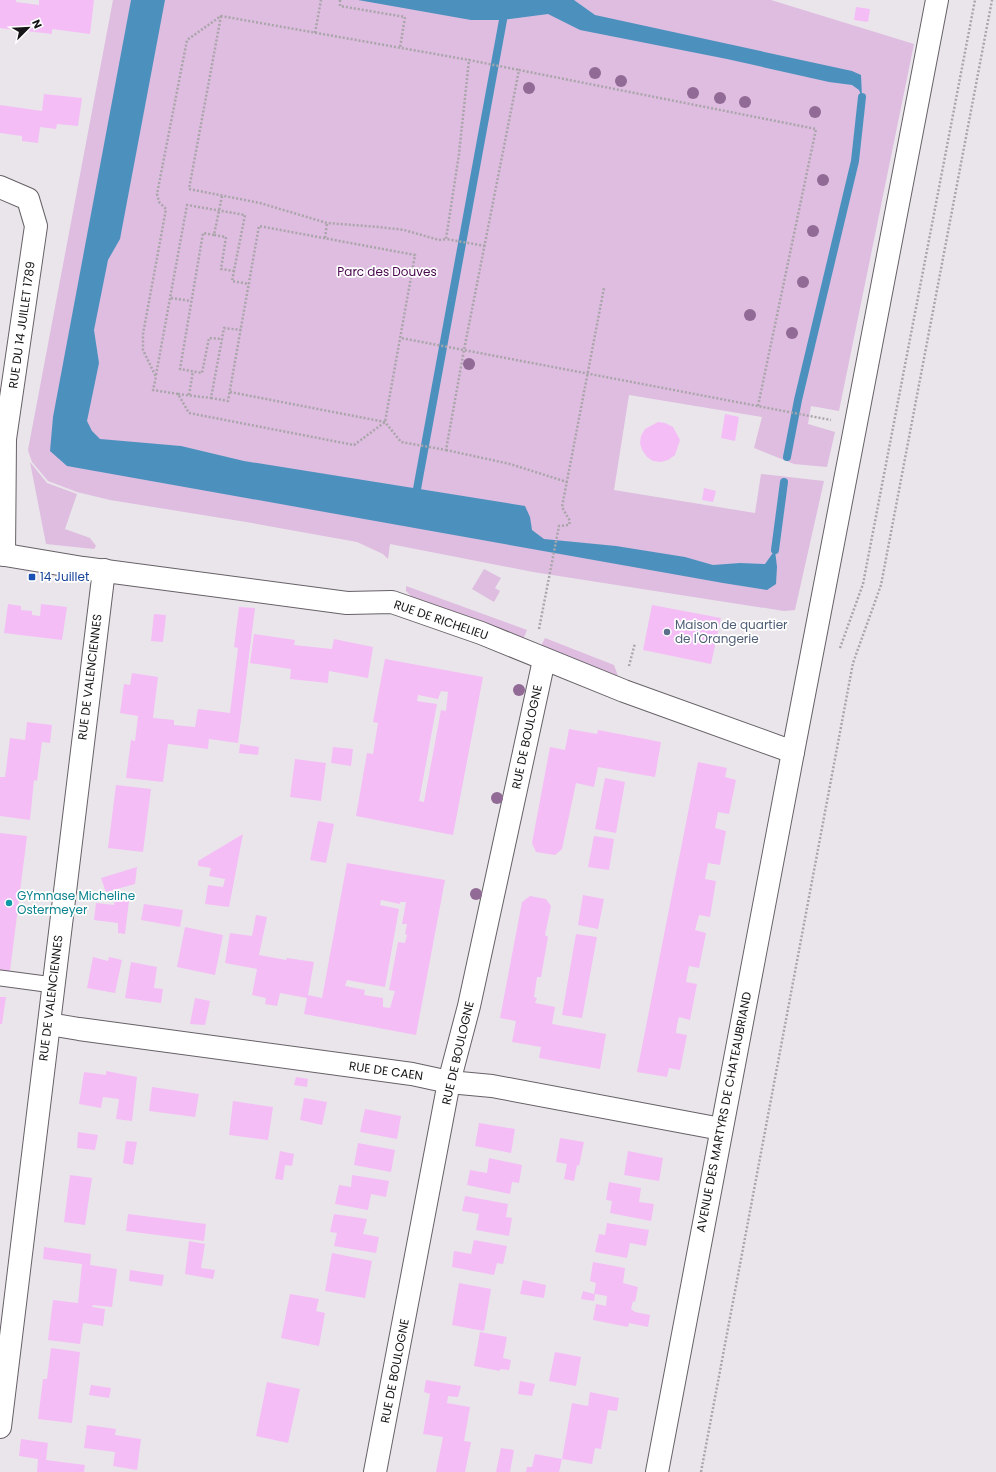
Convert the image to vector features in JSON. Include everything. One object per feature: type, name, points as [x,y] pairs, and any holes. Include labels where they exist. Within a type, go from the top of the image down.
[{"type":"street","name":"AVENUE DES MARTYRS DE CHATEAUBRIAND","points":[[657,1472],[721,1128],[937,0]]},
{"type":"street","name":"RUE DU 14 JUILLET 1789","points":[[0,186],[28,199],[36,226],[5,439],[2,555]]},
{"type":"street","name":"RUE DE RICHELIEU","points":[[2,555],[347,602],[392,602],[481,633],[544,660],[624,691],[793,752]]},
{"type":"street","name":"RUE DE VALENCIENNES","points":[[0,1427],[104,570]]},
{"type":"street","name":"RUE DE BOULOGNE","points":[[375,1472],[449,1082],[469,1006],[544,660]]},
{"type":"street","name":"RUE DE CAEN","points":[[49,1024],[412,1074],[449,1082],[492,1086],[721,1128]]},
{"type":"lane","points":[[0,978],[53,985]]},
{"type":"path","points":[[315,33],[321,0]]},
{"type":"path","points":[[340,0],[340,6],[404,17],[400,48]]},
{"type":"path","points":[[839,651],[863,584],[975,0]]},
{"type":"path","points":[[701,1472],[853,663],[881,585],[992,0]]},
{"type":"path","points":[[221,16],[189,189],[260,203],[327,223],[404,230],[439,240],[446,238],[485,246]]},
{"type":"path","points":[[156,377],[143,350],[143,334],[166,209],[159,202],[157,194],[187,40],[221,16],[482,62],[816,129],[758,406]]},
{"type":"path","points":[[446,238],[459,154],[468,60]]},
{"type":"path","points":[[446,450],[519,70]]},
{"type":"path","points":[[214,235],[222,196]]},
{"type":"path","points":[[178,394],[189,413],[354,445],[385,422],[416,255],[259,226],[249,284],[241,330],[228,401],[153,390],[187,204],[245,216],[232,281],[249,284]]},
{"type":"path","points":[[325,238],[327,223]]},
{"type":"path","points":[[222,340],[209,338],[202,373],[180,369],[203,233],[226,237],[221,269],[234,271]]},
{"type":"path","points":[[538,630],[559,526],[569,525],[570,522],[562,507],[604,288]]},
{"type":"path","points":[[170,298],[191,301]]},
{"type":"path","points":[[211,398],[224,328],[241,330]]},
{"type":"path","points":[[401,338],[588,372],[836,420]]},
{"type":"path","points":[[189,395],[192,371]]},
{"type":"path","points":[[230,392],[385,422],[401,442],[510,464],[567,482]]},
{"type":"path","points":[[628,670],[635,643]]},
{"type":"green space","name":"Parc des Douves","points":[[113,0],[771,0],[914,44],[839,411],[811,406],[808,424],[835,432],[827,467],[794,464],[754,448],[762,417],[629,395],[614,490],[755,513],[761,474],[824,481],[795,610],[784,611],[533,572],[390,544],[388,559],[383,554],[357,542],[110,500],[77,492],[48,481],[32,462],[28,450]]},
{"type":"green space","points":[[30,462],[47,483],[77,494],[65,529],[90,538],[96,546],[94,549],[46,544]]},
{"type":"green space","points":[[484,569],[501,578],[495,588],[500,591],[494,602],[472,589]]},
{"type":"green space","points":[[406,586],[527,630],[523,640],[413,598],[406,591]]},
{"type":"green space","points":[[545,638],[614,665],[618,676],[541,646]]},
{"type":"water","points":[[131,0],[165,0],[120,239],[108,260],[94,330],[99,363],[87,421],[92,431],[100,439],[181,446],[244,461],[525,506],[530,517],[532,530],[544,539],[616,546],[685,557],[713,565],[740,563],[765,564],[775,550],[777,567],[776,584],[767,590],[723,583],[67,466],[50,451],[53,417]]},
{"type":"water","points":[[358,0],[574,0],[595,15],[852,71],[861,75],[862,97],[859,90],[852,85],[829,82],[727,59],[580,30],[548,14],[503,20],[471,20]]},
{"type":"building","points":[[0,0],[16,0],[16,2],[39,5],[39,0],[94,0],[90,34],[52,29],[52,34],[0,28]]},
{"type":"building","points":[[856,7],[870,9],[868,22],[854,20]]},
{"type":"building","points":[[44,94],[82,98],[78,126],[57,124],[56,129],[40,127],[38,143],[22,141],[22,136],[0,133],[0,105],[42,111]]},
{"type":"building","points":[[725,414],[739,417],[735,441],[721,438]]},
{"type":"building","points":[[658,422],[665,423],[673,427],[680,440],[675,455],[668,460],[661,462],[653,461],[647,457],[642,450],[640,443],[641,436],[645,429]]},
{"type":"building","points":[[704,488],[716,491],[713,502],[702,500]]},
{"type":"building","points":[[8,604],[21,606],[21,610],[32,611],[32,615],[40,616],[41,604],[67,607],[62,640],[4,633]]},
{"type":"building","points":[[652,605],[721,618],[711,664],[643,650]]},
{"type":"building","points":[[239,607],[255,608],[238,743],[209,739],[208,749],[168,744],[163,782],[126,778],[131,740],[135,741],[138,716],[120,713],[124,684],[130,685],[132,673],[158,677],[153,718],[174,720],[174,725],[195,727],[198,709],[230,713],[238,648],[234,647]]},
{"type":"building","points":[[154,614],[166,615],[163,642],[151,641]]},
{"type":"building","points":[[254,634],[295,640],[294,645],[332,649],[334,639],[373,647],[368,678],[329,671],[328,683],[290,679],[291,669],[250,663]]},
{"type":"building","points":[[385,659],[483,677],[453,835],[356,816],[367,753],[373,754],[378,723],[373,722]],"holes":[[[441,691],[448,692],[446,711],[441,710],[424,802],[419,801],[437,704],[417,701],[418,695],[438,699]]]},
{"type":"building","points":[[27,722],[52,725],[50,743],[42,742],[37,781],[34,780],[30,820],[0,816],[0,777],[5,777],[10,738],[25,740]]},
{"type":"building","points":[[569,729],[597,734],[598,730],[661,742],[655,777],[598,767],[594,787],[576,783],[562,849],[555,855],[536,852],[532,843],[550,747],[565,750]]},
{"type":"building","points":[[240,744],[259,747],[258,755],[239,753]]},
{"type":"building","points":[[333,747],[353,749],[351,766],[331,763]]},
{"type":"building","points":[[295,759],[326,763],[321,801],[290,797]]},
{"type":"building","points":[[698,762],[727,768],[725,777],[736,780],[729,814],[718,812],[715,828],[726,831],[720,865],[708,863],[705,879],[716,881],[710,917],[699,915],[695,930],[706,933],[699,968],[689,966],[686,982],[697,984],[690,1020],[679,1017],[677,1025],[676,1033],[687,1035],[680,1070],[669,1068],[667,1077],[637,1072]]},
{"type":"building","points":[[605,778],[625,782],[616,833],[595,829]]},
{"type":"building","points":[[116,785],[151,789],[143,852],[108,848]]},
{"type":"building","points":[[318,821],[334,824],[326,863],[310,860]]},
{"type":"building","name":"GYmnase Micheline Ostermeyer","points":[[0,833],[27,836],[10,971],[0,970]]},
{"type":"building","points":[[243,834],[229,907],[205,904],[208,885],[223,887],[225,879],[209,876],[211,868],[198,866],[198,861]]},
{"type":"building","points":[[594,836],[614,839],[609,870],[588,867]]},
{"type":"building","points":[[347,863],[445,880],[416,1035],[304,1014],[307,998],[280,993],[277,1006],[265,1004],[266,998],[252,995],[257,969],[225,963],[230,933],[252,936],[256,915],[267,917],[259,955],[286,960],[287,958],[314,962],[308,995],[322,998]],"holes":[[[381,900],[400,904],[400,902],[406,902],[402,924],[407,924],[405,934],[407,935],[405,943],[398,942],[389,990],[395,991],[390,1008],[383,1007],[383,998],[364,995],[365,990],[345,986],[347,980],[385,987],[399,909],[380,905]]]},
{"type":"building","points":[[137,867],[135,884],[106,892],[101,878]]},
{"type":"building","points":[[583,895],[604,899],[598,929],[578,925]]},
{"type":"building","points":[[530,896],[546,899],[551,906],[545,935],[548,937],[541,977],[537,977],[534,997],[537,998],[535,1003],[555,1007],[552,1024],[606,1034],[600,1069],[539,1058],[541,1047],[512,1042],[516,1021],[500,1018],[522,902]]},
{"type":"building","points":[[115,899],[129,901],[125,934],[118,933],[118,923],[94,920],[96,903],[114,905]]},
{"type":"building","points":[[144,904],[183,910],[180,927],[141,920]]},
{"type":"building","points":[[185,927],[223,935],[215,975],[177,967]]},
{"type":"building","points":[[576,934],[597,937],[582,1018],[562,1015]]},
{"type":"building","points":[[93,957],[108,961],[109,957],[122,960],[115,993],[87,988]]},
{"type":"building","points":[[131,962],[157,967],[154,988],[163,989],[161,1003],[125,998]]},
{"type":"building","points":[[0,997],[6,997],[2,1024],[0,1024]]},
{"type":"building","points":[[195,998],[210,1001],[205,1025],[190,1024]]},
{"type":"building","points":[[106,1071],[137,1077],[132,1121],[116,1119],[119,1099],[103,1097],[101,1108],[79,1104],[84,1072],[106,1075]]},
{"type":"building","points":[[296,1077],[308,1079],[307,1087],[294,1085]]},
{"type":"building","points":[[152,1087],[199,1094],[195,1117],[149,1111]]},
{"type":"building","points":[[304,1098],[327,1102],[322,1125],[300,1120]]},
{"type":"building","points":[[233,1101],[273,1107],[268,1140],[229,1135]]},
{"type":"building","points":[[365,1109],[401,1116],[397,1139],[360,1132]]},
{"type":"building","points":[[479,1123],[515,1129],[511,1153],[475,1146]]},
{"type":"building","points":[[78,1132],[98,1135],[95,1150],[77,1148]]},
{"type":"building","points":[[560,1138],[584,1142],[574,1181],[564,1179],[567,1164],[556,1162]]},
{"type":"building","points":[[126,1141],[137,1142],[133,1165],[123,1163]]},
{"type":"building","points":[[358,1143],[395,1150],[391,1172],[354,1165]]},
{"type":"building","points":[[280,1151],[294,1154],[292,1166],[285,1165],[283,1180],[275,1179]]},
{"type":"building","points":[[628,1151],[663,1158],[659,1181],[624,1175]]},
{"type":"building","points":[[489,1158],[522,1165],[519,1183],[512,1182],[510,1194],[467,1185],[470,1170],[487,1173]]},
{"type":"building","points":[[70,1175],[92,1178],[85,1225],[64,1222]]},
{"type":"building","points":[[352,1175],[389,1181],[386,1197],[371,1194],[368,1210],[335,1204],[339,1185],[351,1187]]},
{"type":"building","points":[[609,1182],[641,1188],[639,1202],[654,1204],[651,1221],[610,1213],[612,1201],[606,1200]]},
{"type":"building","points":[[465,1196],[508,1204],[506,1217],[512,1218],[509,1236],[476,1230],[479,1214],[462,1211]]},
{"type":"building","points":[[128,1214],[206,1224],[204,1241],[126,1231]]},
{"type":"building","points":[[334,1214],[367,1219],[363,1234],[379,1237],[376,1253],[334,1246],[337,1233],[330,1232]]},
{"type":"building","points":[[607,1223],[649,1230],[646,1246],[630,1243],[627,1258],[595,1252],[599,1234],[605,1235]]},
{"type":"building","points":[[474,1240],[507,1246],[503,1264],[497,1263],[494,1275],[452,1267],[454,1251],[471,1254]]},
{"type":"building","points":[[189,1241],[205,1244],[201,1268],[215,1270],[213,1279],[185,1274]]},
{"type":"building","points":[[44,1247],[91,1254],[90,1265],[117,1269],[112,1307],[93,1305],[92,1307],[105,1309],[103,1326],[83,1323],[80,1344],[48,1340],[53,1300],[78,1303],[82,1264],[43,1259]]},
{"type":"building","points":[[332,1253],[372,1261],[365,1298],[325,1291]]},
{"type":"building","points":[[593,1262],[625,1268],[623,1283],[638,1287],[635,1302],[633,1301],[631,1309],[635,1312],[650,1315],[648,1327],[629,1323],[628,1327],[593,1320],[596,1304],[606,1306],[607,1296],[595,1294],[594,1301],[581,1299],[583,1291],[594,1294],[596,1283],[590,1281]]},
{"type":"building","points":[[130,1270],[164,1275],[162,1286],[129,1281]]},
{"type":"building","points":[[523,1280],[546,1285],[544,1298],[520,1294]]},
{"type":"building","points":[[459,1283],[491,1289],[484,1331],[452,1325]]},
{"type":"building","points":[[290,1294],[319,1299],[316,1311],[325,1313],[319,1346],[281,1338]]},
{"type":"building","points":[[480,1332],[507,1337],[503,1358],[511,1360],[509,1370],[500,1369],[500,1371],[474,1366]]},
{"type":"building","points":[[51,1348],[80,1352],[72,1423],[38,1419],[43,1379],[47,1379]]},
{"type":"building","points":[[555,1352],[581,1357],[576,1386],[549,1381]]},
{"type":"building","points":[[426,1380],[461,1386],[458,1397],[448,1396],[447,1403],[470,1407],[464,1441],[471,1442],[465,1472],[436,1472],[443,1437],[423,1434],[430,1394],[424,1392]]},
{"type":"building","points":[[520,1381],[535,1384],[532,1396],[518,1394]]},
{"type":"building","points":[[267,1382],[300,1389],[288,1443],[256,1436]]},
{"type":"building","points":[[91,1385],[111,1388],[109,1398],[89,1395]]},
{"type":"building","points":[[590,1392],[619,1398],[617,1411],[608,1410],[601,1449],[595,1448],[592,1464],[562,1459],[572,1403],[588,1406]]},
{"type":"building","points":[[87,1425],[116,1429],[115,1435],[141,1439],[137,1470],[113,1466],[115,1452],[84,1448]]},
{"type":"building","points":[[21,1439],[48,1443],[46,1460],[85,1465],[84,1472],[37,1472],[38,1459],[19,1456]]},
{"type":"building","points":[[501,1448],[514,1450],[510,1472],[496,1472]]},
{"type":"building","points":[[535,1454],[562,1459],[559,1472],[526,1472],[527,1467],[532,1467]]},
{"type":"waterway","points":[[417,489],[503,20]]},
{"type":"waterway","points":[[787,457],[798,400],[855,161],[862,97]]},
{"type":"waterway","points":[[775,550],[784,482]]},
{"type":"place","name":"14 Juillet","points":[[32,577]]},
{"type":"place","name":"Maison de quartier de l'Orangerie","points":[[667,632]]},
{"type":"place","name":"GYmnase Micheline Ostermeyer","points":[[9,903]]}]
